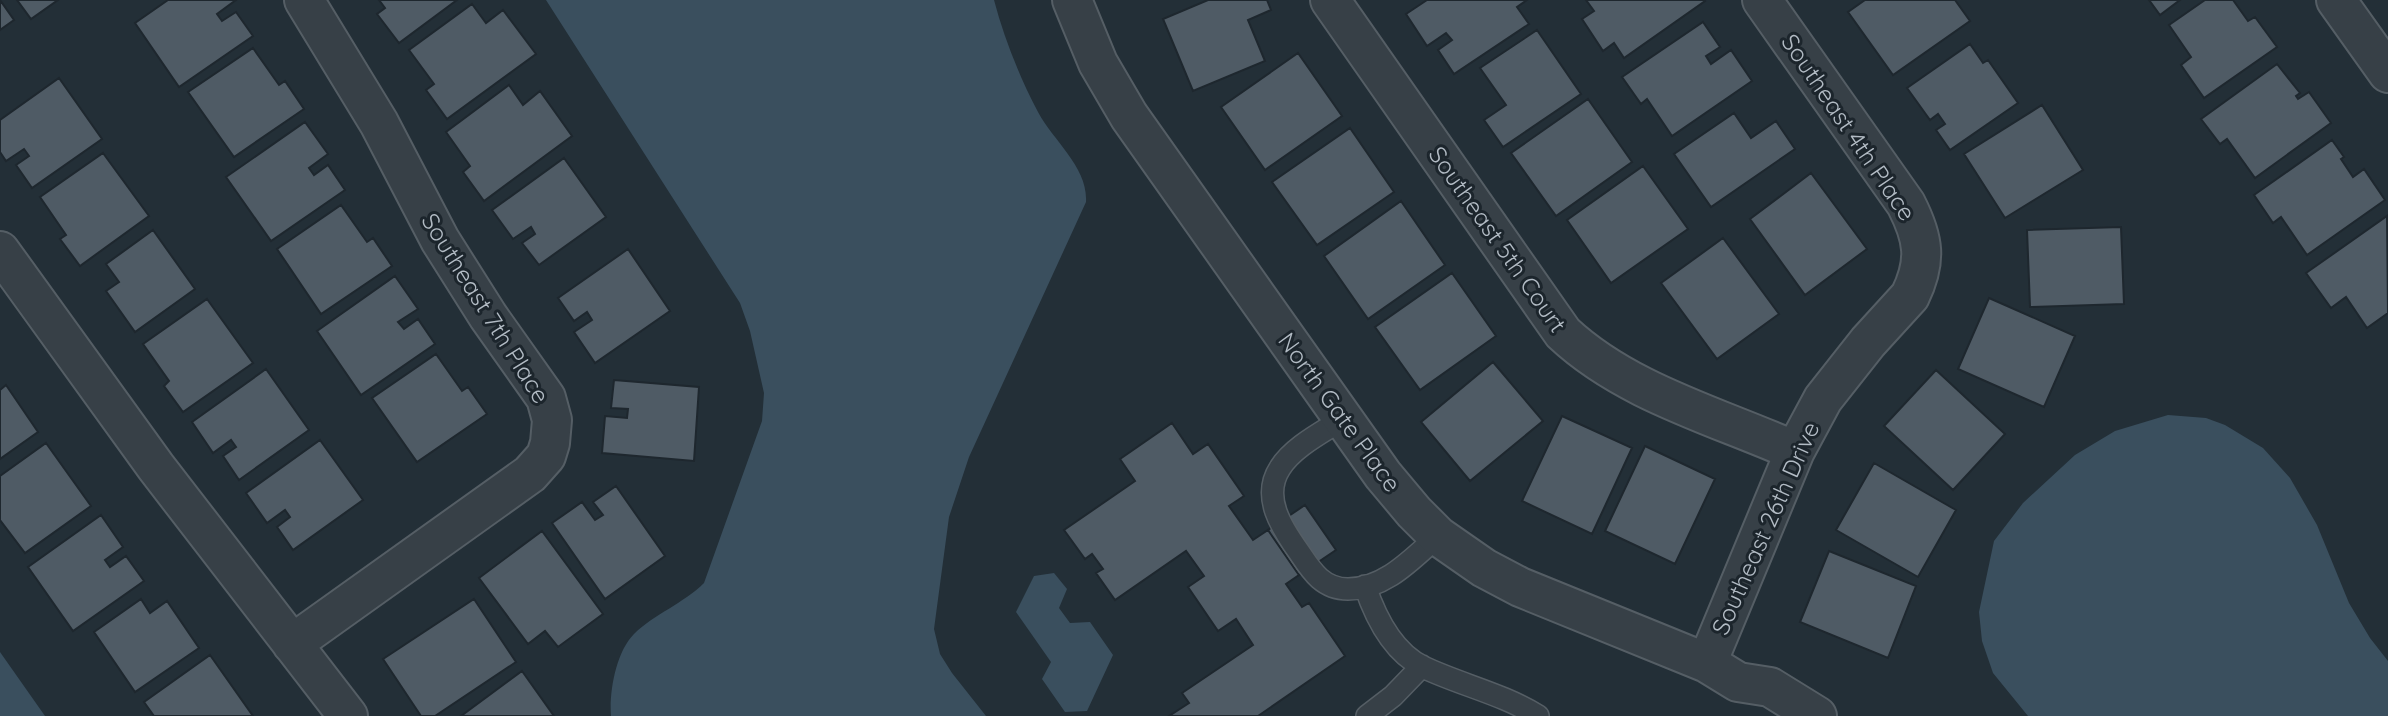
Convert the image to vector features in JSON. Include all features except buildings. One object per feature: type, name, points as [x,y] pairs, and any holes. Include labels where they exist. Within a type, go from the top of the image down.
[{"type":"street","name":"Southeast 7th Place","points":[[292,644],[530,474],[546,456],[552,432],[551,409],[540,387],[488,316],[440,240],[379,123],[304,0]]},
{"type":"street","name":"North Gate Place","points":[[1072,0],[1085,36],[1116,96],[1383,475],[1438,536],[1484,568],[1520,587],[1722,672],[1770,687],[1817,716]]},
{"type":"street","name":"Southeast 5th Court","points":[[1331,0],[1563,332],[1587,354],[1646,389],[1795,451]]},
{"type":"street","name":"Southeast 4th Place","points":[[1762,0],[1906,204],[1918,231],[1922,260]]},
{"type":"street","points":[[2336,0],[2388,73]]},
{"type":"street","points":[[0,251],[148,457],[348,716]]},
{"type":"street","name":"Southeast 26th Drive","points":[[1722,672],[1795,451],[1823,399],[1840,375],[1910,296],[1922,260]]},
{"type":"street","points":[[1722,672],[1762,716]]},
{"type":"lane","points":[[1343,419],[1303,447],[1280,468],[1272,495],[1283,528],[1320,580],[1333,587],[1365,586],[1391,576],[1438,536]]},
{"type":"lane","points":[[1365,586],[1373,612],[1399,649],[1422,666],[1538,716]]},
{"type":"lane","points":[[1367,716],[1393,696],[1422,666]]},
{"type":"water","points":[[546,0],[994,0],[1025,86],[1038,112],[1082,177],[1086,202],[969,457],[949,517],[934,629],[940,654],[986,716],[611,716],[615,673],[628,642],[642,627],[704,583],[762,421],[764,393],[750,331],[740,303]]},
{"type":"water","points":[[2168,415],[2206,418],[2225,425],[2263,448],[2290,478],[2317,525],[2349,603],[2370,638],[2388,661],[2388,716],[2028,716],[1993,673],[1982,641],[1979,612],[1994,541],[2023,503],[2075,455],[2115,431]]},
{"type":"water","points":[[1054,573],[1067,589],[1059,608],[1070,623],[1090,622],[1113,655],[1087,711],[1065,712],[1042,679],[1051,662],[1016,612],[1034,576]]},
{"type":"water","points":[[0,652],[45,716],[0,716]]}]
